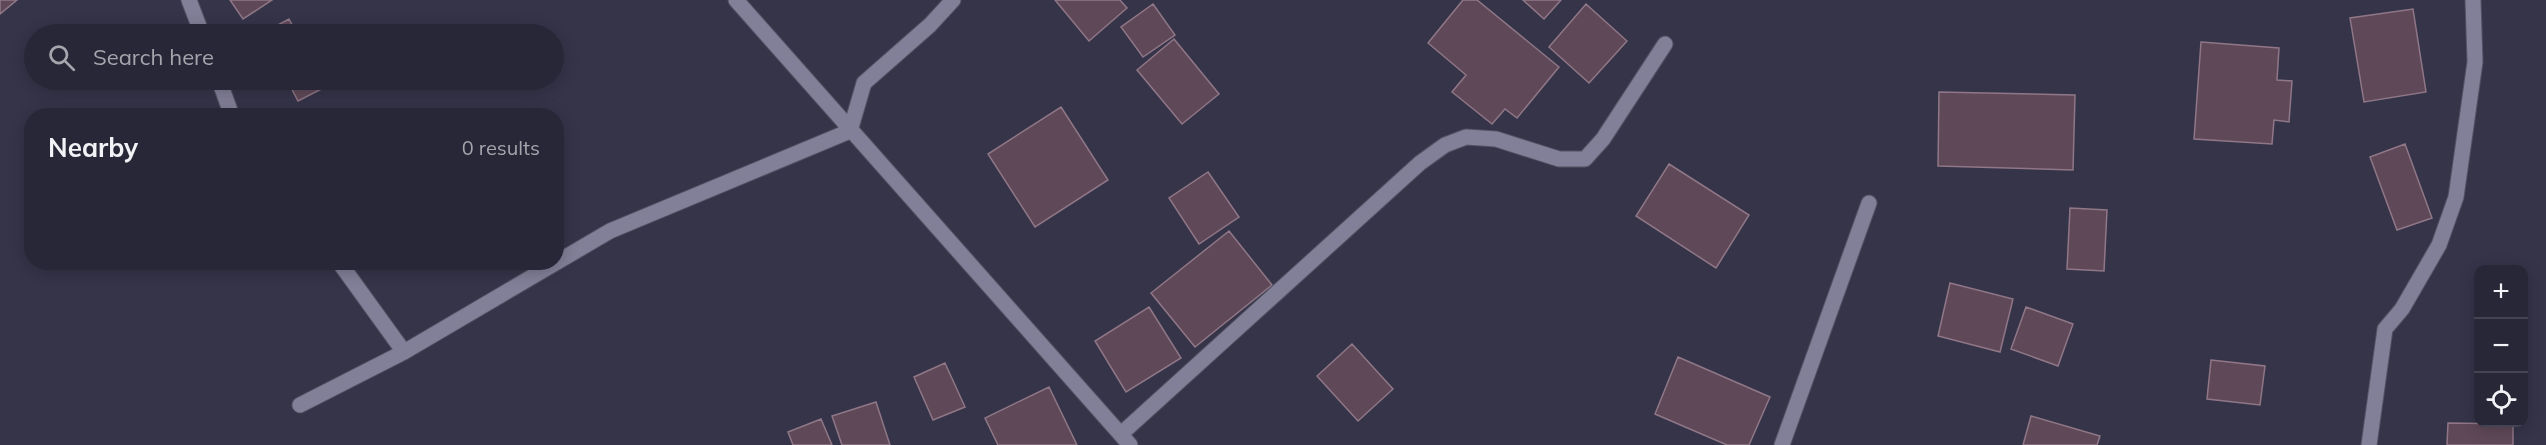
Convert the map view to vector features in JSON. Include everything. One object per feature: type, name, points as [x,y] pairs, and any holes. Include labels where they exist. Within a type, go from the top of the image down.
[{"type":"street","points":[[189,0],[198,24]]},
{"type":"street","points":[[736,0],[1126,439],[1420,163],[1445,145],[1466,137],[1497,139],[1559,159],[1585,159],[1603,140],[1665,44]]},
{"type":"street","points":[[850,131],[864,83],[930,26],[953,0]]},
{"type":"street","points":[[2368,445],[2385,329],[2402,309],[2439,245],[2456,197],[2475,62],[2473,0]]},
{"type":"street","points":[[223,90],[229,108]]},
{"type":"street","points":[[564,258],[610,231],[850,131]]},
{"type":"street","points":[[1782,445],[1869,203]]},
{"type":"street","points":[[345,270],[404,352]]},
{"type":"street","points":[[300,405],[404,352],[544,270]]},
{"type":"building","points":[[0,0],[17,0],[0,14]]},
{"type":"building","points":[[230,0],[272,0],[243,19]]},
{"type":"building","points":[[1055,0],[1120,0],[1127,8],[1089,41]]},
{"type":"building","points":[[1463,0],[1477,0],[1559,67],[1517,118],[1505,109],[1492,124],[1452,92],[1466,75],[1428,43]]},
{"type":"building","points":[[1523,0],[1561,0],[1544,19]]},
{"type":"building","points":[[1153,4],[1175,35],[1143,57],[1121,27]]},
{"type":"building","points":[[1586,4],[1627,41],[1589,83],[1549,47]]},
{"type":"building","points":[[2413,9],[2426,92],[2364,102],[2350,18]]},
{"type":"building","points":[[289,19],[292,24],[280,24]]},
{"type":"building","points":[[1174,39],[1219,94],[1182,124],[1137,70]]},
{"type":"building","points":[[2201,42],[2279,48],[2277,80],[2292,81],[2289,122],[2274,120],[2272,144],[2194,139]]},
{"type":"building","points":[[292,90],[319,90],[298,101]]},
{"type":"building","points":[[1939,92],[2075,95],[2073,170],[1938,166]]},
{"type":"building","points":[[1061,107],[1108,180],[1035,227],[988,154]]},
{"type":"building","points":[[2405,144],[2432,218],[2397,230],[2370,157]]},
{"type":"building","points":[[1669,164],[1749,215],[1716,268],[1636,216]]},
{"type":"building","points":[[1208,172],[1239,217],[1199,244],[1169,198]]},
{"type":"building","points":[[2070,208],[2107,210],[2104,271],[2067,269]]},
{"type":"building","points":[[1229,231],[1272,285],[1195,347],[1151,293]]},
{"type":"building","points":[[1950,283],[2013,299],[2000,352],[1938,336]]},
{"type":"building","points":[[1149,307],[1181,358],[1126,392],[1095,341]]},
{"type":"building","points":[[2026,307],[2073,324],[2058,366],[2011,349]]},
{"type":"building","points":[[1352,344],[1393,389],[1358,421],[1317,376]]},
{"type":"building","points":[[1678,357],[1770,397],[1749,445],[1727,445],[1655,414]]},
{"type":"building","points":[[2211,360],[2265,366],[2260,405],[2207,399]]},
{"type":"building","points":[[945,363],[965,407],[933,420],[914,377]]},
{"type":"building","points":[[1049,387],[1077,445],[998,445],[985,418]]},
{"type":"building","points":[[876,402],[890,445],[842,445],[832,416]]},
{"type":"building","points":[[2031,416],[2100,436],[2097,445],[2023,445]]},
{"type":"building","points":[[821,419],[832,445],[793,445],[788,432]]},
{"type":"building","points":[[2448,423],[2474,423],[2474,427],[2513,427],[2513,445],[2447,445]]}]
